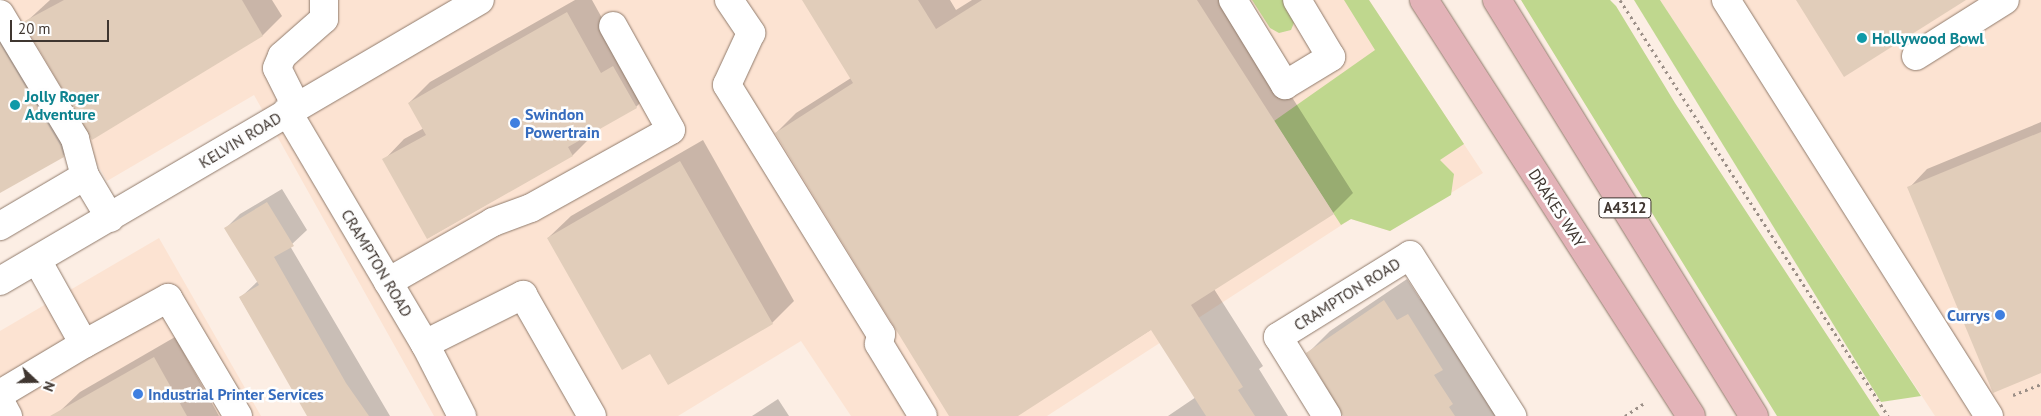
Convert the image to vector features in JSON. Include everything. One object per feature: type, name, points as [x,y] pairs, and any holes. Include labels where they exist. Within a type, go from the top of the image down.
[{"type":"main road","name":"DRAKES WAY","points":[[1424,0],[1690,416]]},
{"type":"main road","name":"A4312","points":[[1497,0],[1754,416]]},
{"type":"street","name":"CRAMPTON ROAD","points":[[324,0],[324,19],[282,56],[277,68],[292,109],[388,282],[425,344],[462,416]]},
{"type":"street","name":"KELVIN ROAD","points":[[3,274],[37,260],[480,0]]},
{"type":"street","points":[[729,0],[751,33],[726,85],[881,334],[878,344],[922,416]]},
{"type":"street","points":[[1234,0],[1285,85],[1331,57],[1297,0]]},
{"type":"street","points":[[1726,0],[1911,297],[1988,416]]},
{"type":"street","points":[[1916,56],[2005,0]]},
{"type":"street","points":[[0,14],[75,139],[84,176],[110,218]]},
{"type":"street","points":[[388,282],[493,222],[531,208],[671,130],[613,26]]},
{"type":"street","points":[[0,226],[84,176]]},
{"type":"street","name":"CRAMPTON ROAD","points":[[1327,416],[1278,337],[1410,255],[1512,416]]},
{"type":"street","points":[[37,260],[84,344]]},
{"type":"street","points":[[425,344],[523,295],[592,416]]},
{"type":"street","points":[[0,394],[84,344],[168,298],[238,416]]},
{"type":"street","points":[[0,401],[8,416]]},
{"type":"path","points":[[1620,0],[1888,416]]},
{"type":"path","points":[[1625,416],[1643,404]]},
{"type":"shaded area","points":[[3,0],[1369,0],[1483,173],[1390,231],[1351,219],[1047,416],[851,416],[801,341],[678,416],[434,416],[254,95],[107,181]]},
{"type":"shaded area","points":[[1660,0],[2041,0],[2041,416],[1935,416]]},
{"type":"shaded area","points":[[159,238],[261,416],[0,416],[0,331]]},
{"type":"green space","points":[[1252,0],[1286,0],[1296,18],[1291,30],[1279,33],[1270,28]]},
{"type":"green space","points":[[1344,0],[1369,0],[1464,144],[1440,160],[1454,174],[1451,195],[1390,231],[1351,219],[1341,225],[1274,121],[1375,50]]},
{"type":"green space","points":[[1521,0],[1610,0],[1616,6],[1675,103],[1880,416],[1777,416]]},
{"type":"green space","points":[[1634,0],[1660,0],[1921,396],[1881,402]]},
{"type":"building","points":[[64,0],[242,0],[263,36],[92,140],[23,22]]},
{"type":"building","points":[[802,0],[918,0],[936,29],[982,0],[1197,0],[1334,214],[1191,305],[1243,387],[1238,390],[1255,416],[1206,416],[1151,330],[1018,416],[949,416],[775,133],[853,83]]},
{"type":"building","name":"Hollywood Bowl","points":[[1796,0],[1966,0],[1844,77]]},
{"type":"building","name":"Swindon Powertrain","points":[[567,12],[601,73],[613,66],[637,108],[568,147],[573,156],[427,239],[382,159],[426,135],[408,103]]},
{"type":"building","name":"Jolly Roger Adventure","points":[[0,44],[60,145],[64,157],[0,193]]},
{"type":"building","name":"Currys","points":[[2041,132],[2041,373],[1993,393],[1907,187]]},
{"type":"building","points":[[680,161],[773,324],[668,385],[650,354],[622,370],[547,238]]},
{"type":"building","points":[[267,202],[294,246],[274,257],[346,383],[369,416],[307,416],[239,297],[259,285],[224,228]]},
{"type":"building","points":[[1384,300],[1397,320],[1408,314],[1443,370],[1434,375],[1453,404],[1449,407],[1455,416],[1343,416],[1306,353]]},
{"type":"building","points":[[154,357],[187,416],[50,416]]},
{"type":"place","name":"Hollywood Bowl","points":[[1862,38]]},
{"type":"place","name":"Jolly Roger Adventure","points":[[15,105]]},
{"type":"place","name":"Swindon Powertrain","points":[[515,123]]},
{"type":"place","name":"Currys","points":[[2000,315]]},
{"type":"place","name":"Industrial Printer Services","points":[[138,394]]}]
